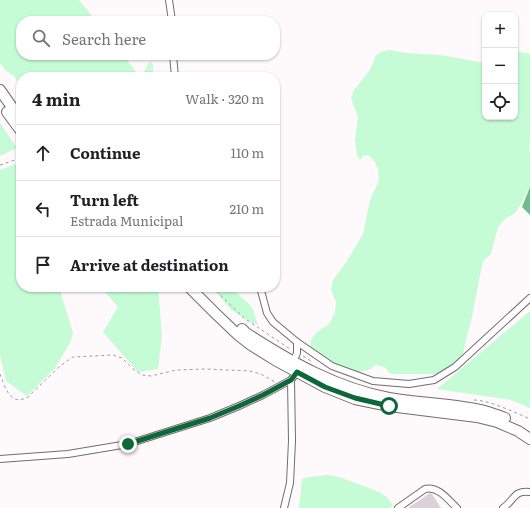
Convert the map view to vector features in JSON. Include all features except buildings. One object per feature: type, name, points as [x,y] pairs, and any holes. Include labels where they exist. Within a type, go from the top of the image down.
[{"type":"main road","points":[[0,90],[16,113]]},
{"type":"main road","points":[[0,102],[16,125]]},
{"type":"main road","points":[[194,292],[231,329],[251,344],[276,356],[294,376],[355,398],[389,406],[477,417],[497,422],[518,431],[530,439]]},
{"type":"main road","points":[[203,292],[220,310],[246,333],[254,333],[273,345],[276,356]]},
{"type":"main road","points":[[276,356],[295,357],[330,381],[359,391],[389,398],[488,412],[508,419],[530,432]]},
{"type":"street","points":[[169,0],[171,16]]},
{"type":"street","points":[[174,60],[174,72]]},
{"type":"street","points":[[261,292],[267,312],[273,322],[297,342],[332,366],[373,381],[409,384],[434,380],[455,367],[530,298]]},
{"type":"street","points":[[295,357],[297,342]]},
{"type":"street","points":[[0,459],[68,454],[128,444],[210,418],[251,401],[280,386],[294,376]]},
{"type":"street","points":[[284,508],[290,483],[294,376]]},
{"type":"street","points":[[398,508],[430,488],[442,493],[457,508]]},
{"type":"street","points":[[503,508],[515,495],[524,491],[530,492]]},
{"type":"path","points":[[0,165],[16,160]]},
{"type":"path","points":[[217,292],[244,318],[295,357],[314,364]]},
{"type":"path","points":[[0,374],[11,397],[18,400],[24,400],[28,397],[60,366],[73,356],[113,355],[122,358],[142,375],[151,376],[176,370],[206,369],[250,371],[261,374],[280,386]]},
{"type":"path","points":[[473,400],[480,400],[530,419]]},
{"type":"shaded area","points":[[0,0],[79,0],[92,16],[16,16],[16,60],[127,60],[136,72],[16,72],[16,79],[14,76],[5,70],[0,62]]},
{"type":"shaded area","points":[[389,50],[406,53],[440,55],[482,62],[482,120],[518,120],[518,51],[530,54],[530,187],[514,214],[506,218],[498,227],[491,254],[484,260],[482,265],[462,360],[449,371],[436,374],[392,374],[389,373],[385,367],[376,365],[371,369],[360,372],[341,368],[322,360],[310,348],[311,340],[317,332],[329,324],[335,312],[336,302],[331,290],[333,280],[347,261],[363,234],[370,200],[379,181],[378,169],[375,162],[368,155],[364,155],[360,160],[357,155],[355,141],[358,117],[351,98],[354,90],[370,70],[376,55]]},
{"type":"shaded area","points":[[150,61],[153,65],[153,72],[144,72]]},
{"type":"shaded area","points":[[0,123],[16,148],[0,156]]},
{"type":"shaded area","points":[[16,164],[16,292],[61,292],[73,333],[70,343],[55,368],[27,396],[6,381],[0,355],[0,170]]},
{"type":"shaded area","points":[[530,187],[530,215],[522,207]]},
{"type":"shaded area","points":[[105,292],[158,292],[162,336],[158,369],[138,372],[103,332],[118,307]]},
{"type":"shaded area","points":[[216,292],[236,292],[249,304],[253,310],[258,325],[251,322],[231,310]]},
{"type":"shaded area","points":[[530,311],[530,408],[511,400],[437,389]]},
{"type":"shaded area","points":[[329,475],[339,477],[379,492],[387,497],[393,505],[390,508],[299,508],[302,479]]},
{"type":"route","points":[[128,444],[210,418],[239,406],[291,380],[297,372],[325,387],[355,398],[389,406]]}]
